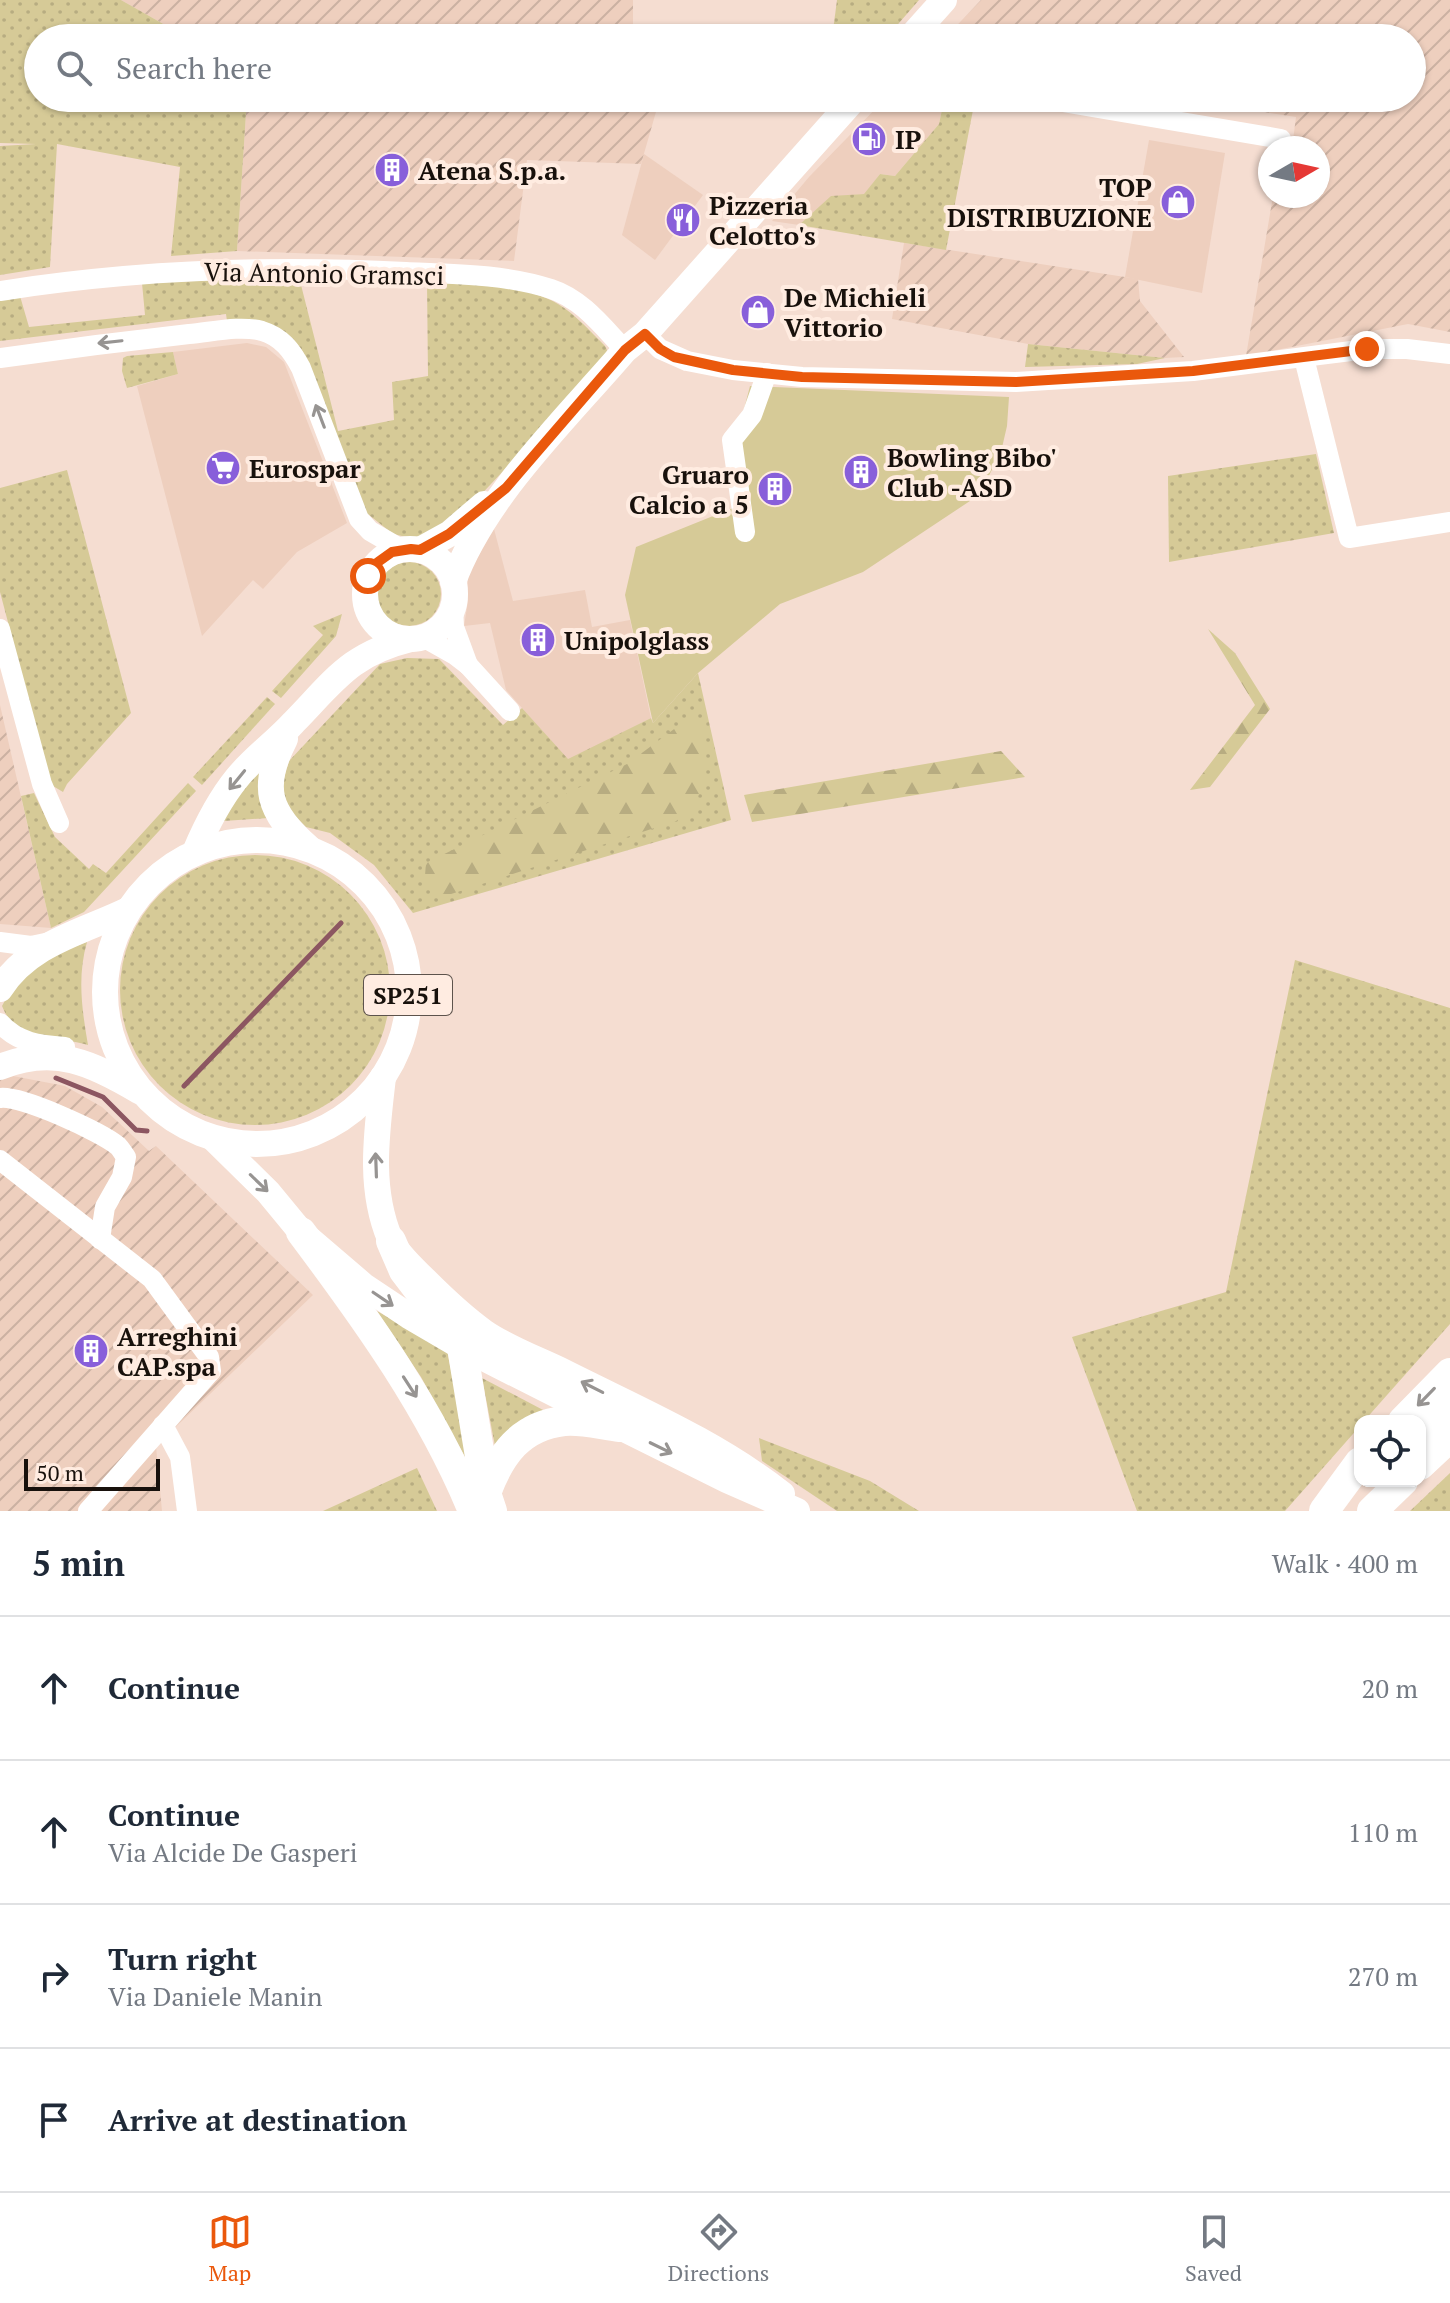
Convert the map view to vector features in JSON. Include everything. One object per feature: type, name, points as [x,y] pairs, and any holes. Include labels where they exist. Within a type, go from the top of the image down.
[{"type":"highway","points":[[301,1232],[363,1313],[422,1406],[459,1476],[484,1505]]},
{"type":"highway","points":[[391,1241],[404,1271],[462,1347],[484,1505]]},
{"type":"highway","points":[[1409,1415],[1450,1373]]},
{"type":"highway","points":[[1426,1428],[1450,1406]]},
{"type":"highway","points":[[484,1505],[496,1465],[514,1443],[536,1429],[565,1421],[620,1427]]},
{"type":"highway","points":[[1426,1459],[1450,1437]]},
{"type":"highway","points":[[1426,1469],[1450,1452]]},
{"type":"highway","points":[[1324,1511],[1354,1470]]},
{"type":"highway","points":[[1337,1511],[1387,1490]]},
{"type":"main road","points":[[923,24],[944,0]]},
{"type":"main road","points":[[343,669],[376,650],[417,638],[442,625],[463,555],[506,488],[842,112]]},
{"type":"main road","points":[[417,638],[390,634],[373,620],[365,593],[368,576],[385,556],[411,550],[449,534],[506,488]]},
{"type":"main road","points":[[411,550],[430,553],[445,565],[453,594]]},
{"type":"main road","points":[[343,669],[368,611]]},
{"type":"main road","name":"SP251","points":[[195,852],[219,803],[238,777],[292,725],[343,669]]},
{"type":"main road","name":"SP251","points":[[0,1067],[22,1058],[65,1058],[91,1065],[143,1094],[175,1121],[213,1138],[259,1145],[288,1141],[316,1132],[342,1118],[365,1099],[384,1077],[401,1042],[409,1003],[403,952],[395,927],[374,895],[345,868],[311,849],[282,822],[270,784],[271,765],[292,725]]},
{"type":"main road","name":"SP251","points":[[143,1094],[126,1069],[110,1031],[105,989],[111,948],[128,910],[157,876],[195,852],[223,843],[253,839],[282,841],[311,849]]},
{"type":"main road","name":"SP251","points":[[0,989],[18,964],[54,942],[128,910]]},
{"type":"main road","points":[[384,1077],[375,1145],[376,1181],[382,1212],[391,1241],[450,1305],[487,1334],[694,1438],[758,1475],[804,1511]]},
{"type":"main road","points":[[213,1138],[268,1192],[301,1232],[364,1286],[462,1347],[727,1480],[797,1511]]},
{"type":"street","points":[[1122,112],[1263,136]]},
{"type":"street","name":"Via Antonio Gramsci","points":[[0,291],[59,282],[189,271],[353,269],[448,274],[522,282],[552,289],[568,296],[635,342],[687,361],[802,377],[1016,382],[1193,371],[1367,349],[1407,349],[1450,354]]},
{"type":"street","points":[[0,358],[104,343],[238,330],[266,332],[291,350],[301,368],[359,519],[370,531],[411,550]]},
{"type":"street","points":[[1304,358],[1349,538],[1450,522]]},
{"type":"street","points":[[745,532],[732,440],[752,415],[767,373]]},
{"type":"street","points":[[453,594],[454,627],[468,665]]},
{"type":"street","points":[[0,629],[42,784],[59,823]]},
{"type":"street","points":[[417,638],[468,665],[510,711]]},
{"type":"street","points":[[0,942],[31,946],[54,942]]},
{"type":"street","points":[[0,1023],[15,1038],[79,1051],[126,1069]]},
{"type":"street","points":[[0,1098],[27,1101],[70,1121],[118,1146],[126,1157],[122,1177],[105,1207],[100,1239]]},
{"type":"street","points":[[0,1160],[152,1279],[209,1357],[211,1371],[88,1511]]},
{"type":"street","points":[[163,1425],[180,1457],[187,1511]]},
{"type":"shaded area","points":[[121,0],[633,0],[633,24],[163,24]]},
{"type":"shaded area","points":[[981,0],[1450,0],[1450,332],[1408,324],[1246,356],[1271,208],[1330,208],[1330,136],[1294,136],[1296,117],[1264,112],[1426,112],[1426,24],[958,24]]},
{"type":"shaded area","points":[[246,112],[656,112],[641,164],[527,160],[514,261],[237,251]]},
{"type":"shaded area","points":[[872,112],[942,112],[939,124],[895,176],[880,174],[865,194],[831,197],[799,225],[772,221],[809,177]]},
{"type":"shaded area","points":[[1149,140],[1225,153],[1202,293],[1125,277]]},
{"type":"shaded area","points":[[644,154],[703,195],[655,260],[622,235]]},
{"type":"shaded area","points":[[904,243],[1138,279],[1140,301],[1184,357],[1165,358],[1028,344],[892,319]]},
{"type":"shaded area","name":"Eurospar","points":[[247,343],[266,347],[284,362],[347,523],[297,552],[263,589],[253,580],[202,636],[137,386],[178,374],[173,352]]},
{"type":"shaded area","points":[[494,529],[513,601],[585,590],[592,627],[630,620],[651,718],[568,760],[506,690],[490,623],[464,626],[468,574]]},
{"type":"shaded area","points":[[0,705],[40,880],[51,928],[0,924]]},
{"type":"shaded area","points":[[13,1076],[65,1086],[102,1107],[149,1151],[156,1146],[313,1295],[156,1446],[162,1511],[0,1511],[0,1079]]},
{"type":"green space","points":[[0,0],[121,0],[163,24],[24,24],[24,112],[246,112],[237,251],[171,256],[180,167],[57,144],[50,267],[0,275],[0,146],[36,144],[0,143]]},
{"type":"green space","points":[[837,0],[919,0],[898,24],[834,24]]},
{"type":"green space","points":[[942,112],[973,112],[946,250],[799,225],[831,196],[864,194],[880,174],[895,176],[939,124]]},
{"type":"green space","points":[[299,277],[338,431],[394,420],[392,382],[428,376],[427,282],[512,289],[544,297],[571,313],[605,346],[605,363],[475,501],[428,535],[411,538],[393,534],[364,511],[303,352],[288,335],[271,324],[250,320],[227,321],[226,314],[0,341],[0,297],[20,296],[29,327],[145,315],[142,283]]},
{"type":"green space","points":[[1028,344],[1165,358],[1137,364],[1025,367]]},
{"type":"green space","points":[[173,352],[178,374],[127,388],[122,371],[123,358]]},
{"type":"green space","points":[[750,386],[1009,397],[1007,426],[1001,452],[979,495],[863,572],[780,604],[698,673],[653,723],[625,595],[636,547],[738,506],[744,409]]},
{"type":"green space","points":[[1316,454],[1334,533],[1169,562],[1168,476]]},
{"type":"green space","points":[[67,470],[131,713],[63,792],[53,786],[48,774],[0,592],[0,488]]},
{"type":"green space","points":[[403,562],[415,562],[432,571],[439,582],[439,606],[432,617],[415,626],[403,626],[391,621],[382,612],[377,600],[377,588],[382,576],[391,567]]},
{"type":"green space","points":[[342,614],[336,636],[281,698],[272,691],[323,635],[313,626]]},
{"type":"green space","points":[[1208,629],[1235,653],[1270,709],[1210,787],[1190,790],[1255,705]]},
{"type":"green space","points":[[407,658],[439,659],[503,725],[522,708],[568,759],[651,718],[653,723],[698,673],[731,820],[413,913],[374,865],[330,833],[306,827],[286,807],[282,784],[289,761],[380,664]]},
{"type":"green space","points":[[267,697],[275,704],[202,785],[193,777]]},
{"type":"green space","points":[[693,715],[703,722],[704,778],[694,809],[676,821],[448,895],[424,888],[426,863],[627,764]]},
{"type":"green space","points":[[1001,751],[1025,777],[752,822],[744,795]]},
{"type":"green space","points":[[261,765],[269,818],[224,821],[224,816]]},
{"type":"green space","points":[[188,783],[196,791],[84,912],[51,928],[21,796],[34,793],[55,837],[89,869],[93,864],[106,873]]},
{"type":"green space","points":[[255,855],[307,865],[341,886],[359,904],[380,938],[390,990],[380,1042],[359,1076],[341,1094],[307,1115],[255,1125],[203,1115],[169,1094],[151,1076],[130,1042],[120,990],[130,938],[151,904],[169,886],[203,865]]},
{"type":"green space","points":[[87,942],[81,981],[88,1045],[38,1036],[17,1027],[2,1006],[16,980],[60,952]]},
{"type":"green space","points":[[1295,960],[1450,1008],[1450,1324],[1369,1415],[1354,1415],[1354,1433],[1285,1511],[1137,1511],[1072,1337],[1226,1292]]},
{"type":"green space","points":[[377,1311],[447,1350],[470,1466],[421,1377]]},
{"type":"green space","points":[[482,1378],[545,1411],[495,1446]]},
{"type":"green space","points":[[759,1438],[870,1481],[919,1511],[837,1511],[762,1461]]},
{"type":"green space","points":[[417,1468],[437,1511],[323,1511]]},
{"type":"green space","points":[[1450,1473],[1450,1511],[1410,1511]]},
{"type":"waterway","points":[[184,1086],[341,923]]},
{"type":"waterway","points":[[56,1078],[103,1097],[136,1130],[147,1131]]},
{"type":"place","name":"IP","points":[[869,139]]},
{"type":"place","name":"Atena S.p.a.","points":[[392,170]]},
{"type":"place","name":"TOP DISTRIBUZIONE","points":[[1178,202]]},
{"type":"place","name":"Pizzeria Celotto's","points":[[683,220]]},
{"type":"place","name":"De Michieli Vittorio","points":[[758,312]]},
{"type":"place","name":"Eurospar","points":[[223,468]]},
{"type":"place","name":"Bowling Bibo' Club -ASD","points":[[861,472]]},
{"type":"place","name":"Gruaro Calcio a 5","points":[[775,489]]},
{"type":"place","name":"Unipolglass","points":[[538,640]]},
{"type":"place","name":"Arreghini CAP.spa","points":[[91,1351]]},
{"type":"route","points":[[368,576],[378,562],[392,552],[420,550],[449,534],[506,488],[625,350],[645,334],[660,349],[674,357],[733,370],[802,377],[1016,382],[1193,371],[1367,349]]}]
